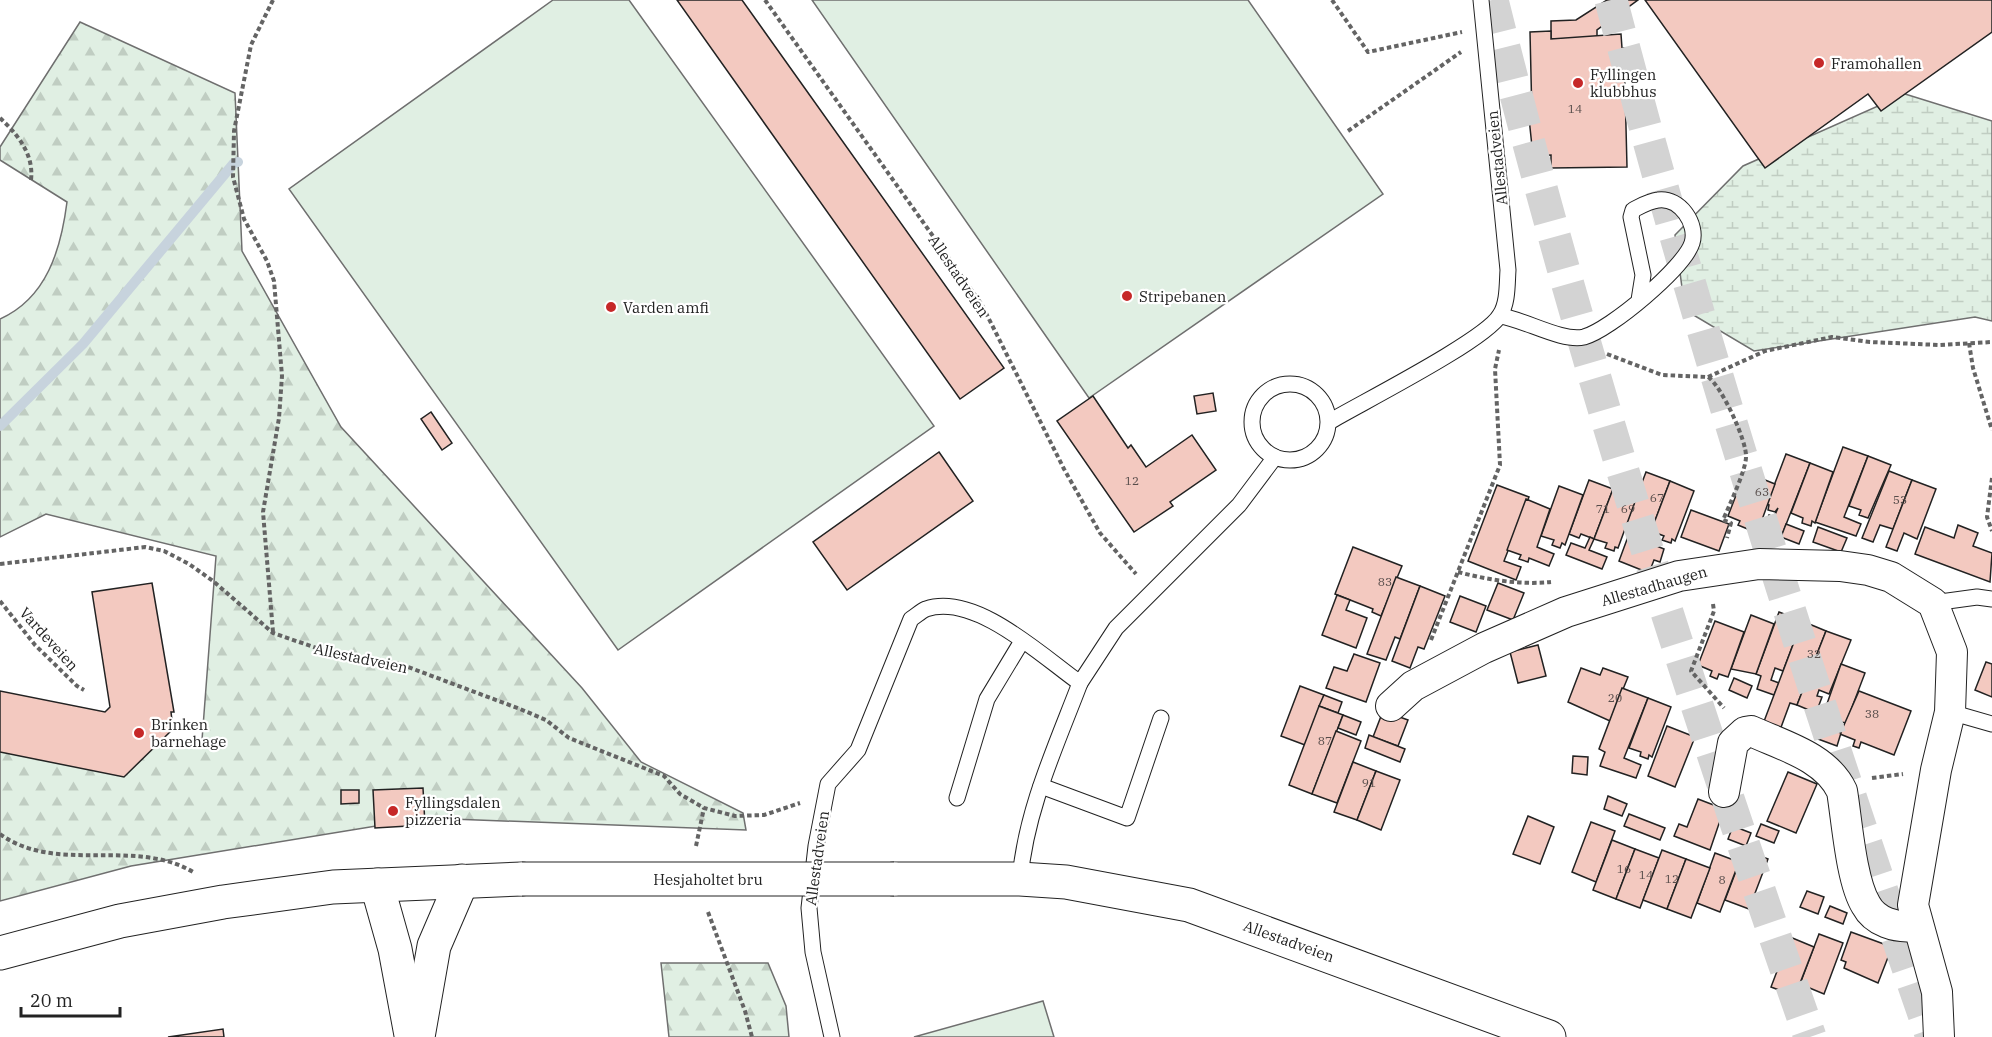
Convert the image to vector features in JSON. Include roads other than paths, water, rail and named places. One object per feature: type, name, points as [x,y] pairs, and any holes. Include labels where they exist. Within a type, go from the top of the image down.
[{"type":"main road","name":"Allestadveien","points":[[894,879],[1020,879],[1103,888],[1189,905],[1550,1037]]},
{"type":"main road","name":"Hesjaholtet bru","points":[[462,881],[894,879]]},
{"type":"main road","points":[[0,952],[120,921],[223,902],[333,886],[462,881],[434,946],[418,1037]]},
{"type":"main road","points":[[377,885],[395,949],[411,1037]]},
{"type":"street","name":"Allestadhaugen","points":[[1391,706],[1413,686],[1484,648],[1566,612],[1679,576],[1720,569],[1818,565],[1868,570],[1891,577],[1933,603]]},
{"type":"street","points":[[1933,603],[1952,652],[1950,712],[1936,772],[1913,905],[1936,992],[1939,1037]]},
{"type":"street","points":[[1724,792],[1733,743],[1745,732],[1752,731],[1811,758],[1835,777],[1838,783],[1859,888],[1870,912],[1890,925],[1903,927],[1914,926],[1917,923]]},
{"type":"lane","name":"Allestadveien","points":[[1481,0],[1508,270],[1506,299],[1500,316]]},
{"type":"lane","points":[[1329,422],[1476,337],[1500,316],[1582,338],[1615,321],[1670,274],[1692,245],[1695,233],[1690,217],[1672,202],[1660,199],[1633,210],[1631,217],[1643,275],[1639,300]]},
{"type":"lane","points":[[1287,384],[1311,390],[1320,398],[1329,422],[1327,434],[1311,454],[1287,460],[1275,457],[1264,451],[1257,441],[1252,423],[1256,404],[1264,394],[1275,387],[1287,384]]},
{"type":"lane","points":[[1020,879],[1022,854],[1041,786],[1080,683],[1116,628],[1239,505],[1275,457]]},
{"type":"lane","points":[[1933,603],[1977,597],[1992,599]]},
{"type":"lane","name":"Allestadveien","points":[[832,1037],[813,952],[809,908],[816,846],[828,784],[858,750],[911,619],[925,609],[940,606],[962,608],[992,620],[1022,641]]},
{"type":"lane","points":[[957,798],[987,699],[1022,641],[1080,683]]},
{"type":"lane","points":[[1950,712],[1992,724]]},
{"type":"lane","points":[[1041,786],[1127,818],[1161,718]]},
{"type":"waterway","points":[[0,426],[83,344],[234,163],[238,162]]},
{"type":"tunnel","points":[[1492,0],[1599,392],[1680,652],[1810,1037]]},
{"type":"tunnel","points":[[1611,0],[1683,262],[1761,522],[1932,1037]]},
{"type":"place","name":"Framohallen","points":[[1819,63]]},
{"type":"place","name":"Fyllingen klubbhus","points":[[1578,83]]},
{"type":"place","name":"Stripebanen","points":[[1127,296]]},
{"type":"place","name":"Varden amfi","points":[[611,307]]},
{"type":"place","name":"Brinken barnehage","points":[[139,733]]},
{"type":"place","name":"Fyllingsdalen pizzeria","points":[[393,811]]}]
